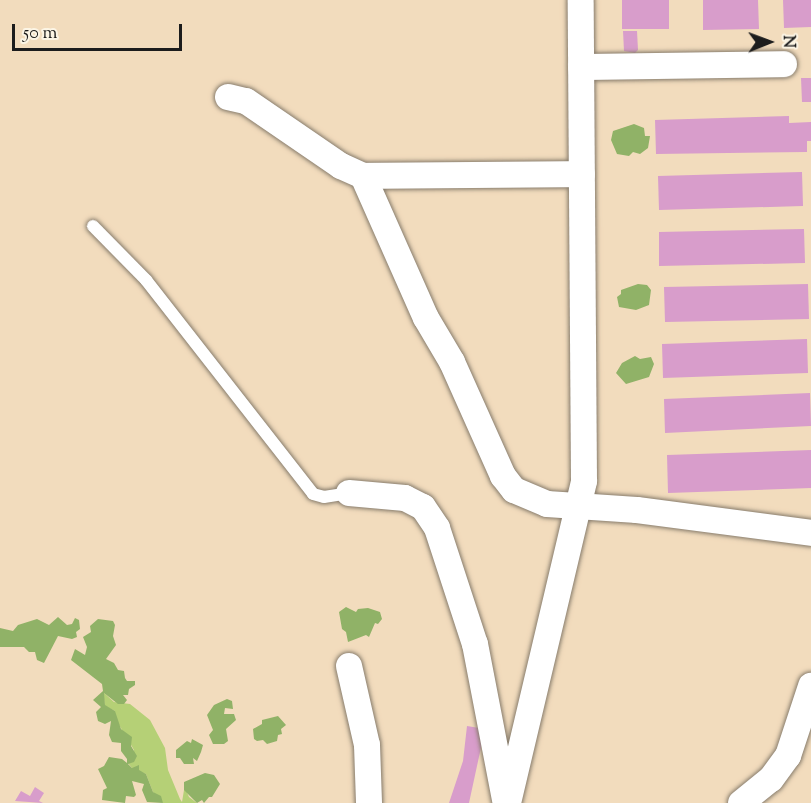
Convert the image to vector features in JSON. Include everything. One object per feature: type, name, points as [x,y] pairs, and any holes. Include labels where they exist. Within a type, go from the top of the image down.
[{"type":"street","points":[[507,803],[584,482],[581,0]]},
{"type":"street","points":[[581,67],[784,64]]},
{"type":"street","points":[[228,97],[246,101],[341,166],[363,176],[582,174]]},
{"type":"street","points":[[363,176],[426,318],[452,362],[503,476],[514,490],[547,504],[637,510],[811,532]]},
{"type":"street","points":[[349,493],[405,498],[423,507],[436,528],[475,644],[507,803]]},
{"type":"street","points":[[349,666],[367,745],[369,803]]},
{"type":"street","points":[[741,803],[771,779],[788,756],[811,686]]},
{"type":"lane","points":[[93,226],[146,280],[313,494],[324,497],[349,493]]},
{"type":"green space","points":[[634,124],[644,128],[645,136],[650,136],[648,148],[640,154],[633,152],[629,156],[617,154],[611,140],[613,131]]},
{"type":"green space","points":[[638,284],[647,285],[651,290],[649,305],[636,310],[619,307],[617,297],[621,294],[621,290]]},
{"type":"green space","points":[[635,356],[640,359],[651,357],[654,364],[649,377],[626,384],[616,373],[622,363]]},
{"type":"green space","points":[[346,607],[356,612],[358,609],[368,608],[380,612],[382,619],[378,624],[375,623],[369,637],[366,635],[348,642],[346,632],[342,629],[339,612]]},
{"type":"green space","points":[[58,617],[67,625],[72,624],[75,618],[79,620],[80,629],[76,632],[77,637],[72,639],[58,636],[44,663],[37,660],[35,652],[29,652],[24,647],[0,647],[0,628],[13,631],[18,625],[37,619],[49,625]]},
{"type":"green space","points":[[98,619],[113,621],[115,625],[113,636],[116,645],[106,659],[114,663],[118,670],[124,671],[127,681],[135,681],[128,695],[123,695],[127,700],[124,704],[118,704],[104,693],[105,705],[115,711],[121,729],[132,737],[131,746],[137,756],[134,762],[128,764],[132,768],[139,765],[139,770],[146,774],[153,792],[161,796],[163,803],[147,802],[142,790],[144,784],[132,781],[136,795],[126,796],[125,803],[102,800],[103,790],[107,788],[98,769],[104,766],[109,757],[122,759],[127,763],[127,759],[121,751],[121,743],[112,742],[109,735],[111,721],[105,724],[98,721],[96,712],[101,707],[93,700],[103,691],[102,684],[71,660],[75,649],[85,655],[87,647],[83,637],[91,632],[90,626]]},
{"type":"green space","points":[[103,692],[114,702],[130,704],[150,720],[165,748],[168,770],[180,799],[182,802],[184,790],[186,790],[189,797],[197,803],[163,803],[153,792],[146,774],[132,768],[128,763],[134,750],[115,718],[115,711],[105,706]]},
{"type":"green space","points":[[227,699],[232,701],[233,709],[225,708],[224,714],[234,714],[236,720],[226,729],[228,741],[224,744],[213,744],[209,735],[213,730],[207,715],[214,705]]},
{"type":"green space","points":[[278,716],[286,725],[281,729],[282,734],[278,735],[277,741],[267,744],[263,740],[254,739],[253,729],[262,724],[262,720]]},
{"type":"green space","points":[[192,739],[203,745],[201,752],[197,761],[193,758],[194,764],[184,764],[180,758],[176,758],[176,750],[187,741],[191,743]]},
{"type":"green space","points":[[205,773],[214,775],[220,784],[212,797],[204,803],[202,800],[197,803],[184,790],[184,782]]},
{"type":"building","points":[[622,0],[669,0],[669,29],[622,29]]},
{"type":"building","points":[[703,0],[758,0],[759,29],[703,30]]},
{"type":"building","points":[[783,0],[811,0],[811,27],[784,28]]},
{"type":"building","points":[[623,31],[637,31],[638,50],[635,53],[624,51]]},
{"type":"building","points":[[801,78],[811,78],[811,102],[802,102]]},
{"type":"building","points":[[789,116],[789,123],[811,122],[811,141],[807,141],[807,152],[656,154],[655,120]]},
{"type":"building","points":[[802,172],[803,206],[659,210],[658,176]]},
{"type":"building","points":[[804,229],[805,263],[659,266],[659,232]]},
{"type":"building","points":[[808,284],[809,319],[665,322],[664,287]]},
{"type":"building","points":[[807,339],[808,373],[663,378],[662,344]]},
{"type":"building","points":[[810,393],[811,426],[665,433],[664,399]]},
{"type":"building","points":[[811,450],[811,488],[668,493],[667,455]]},
{"type":"building","points":[[467,726],[485,729],[469,803],[449,803],[463,761]]},
{"type":"building","points":[[35,787],[44,793],[39,801],[43,803],[15,801],[21,791],[30,796]]}]
